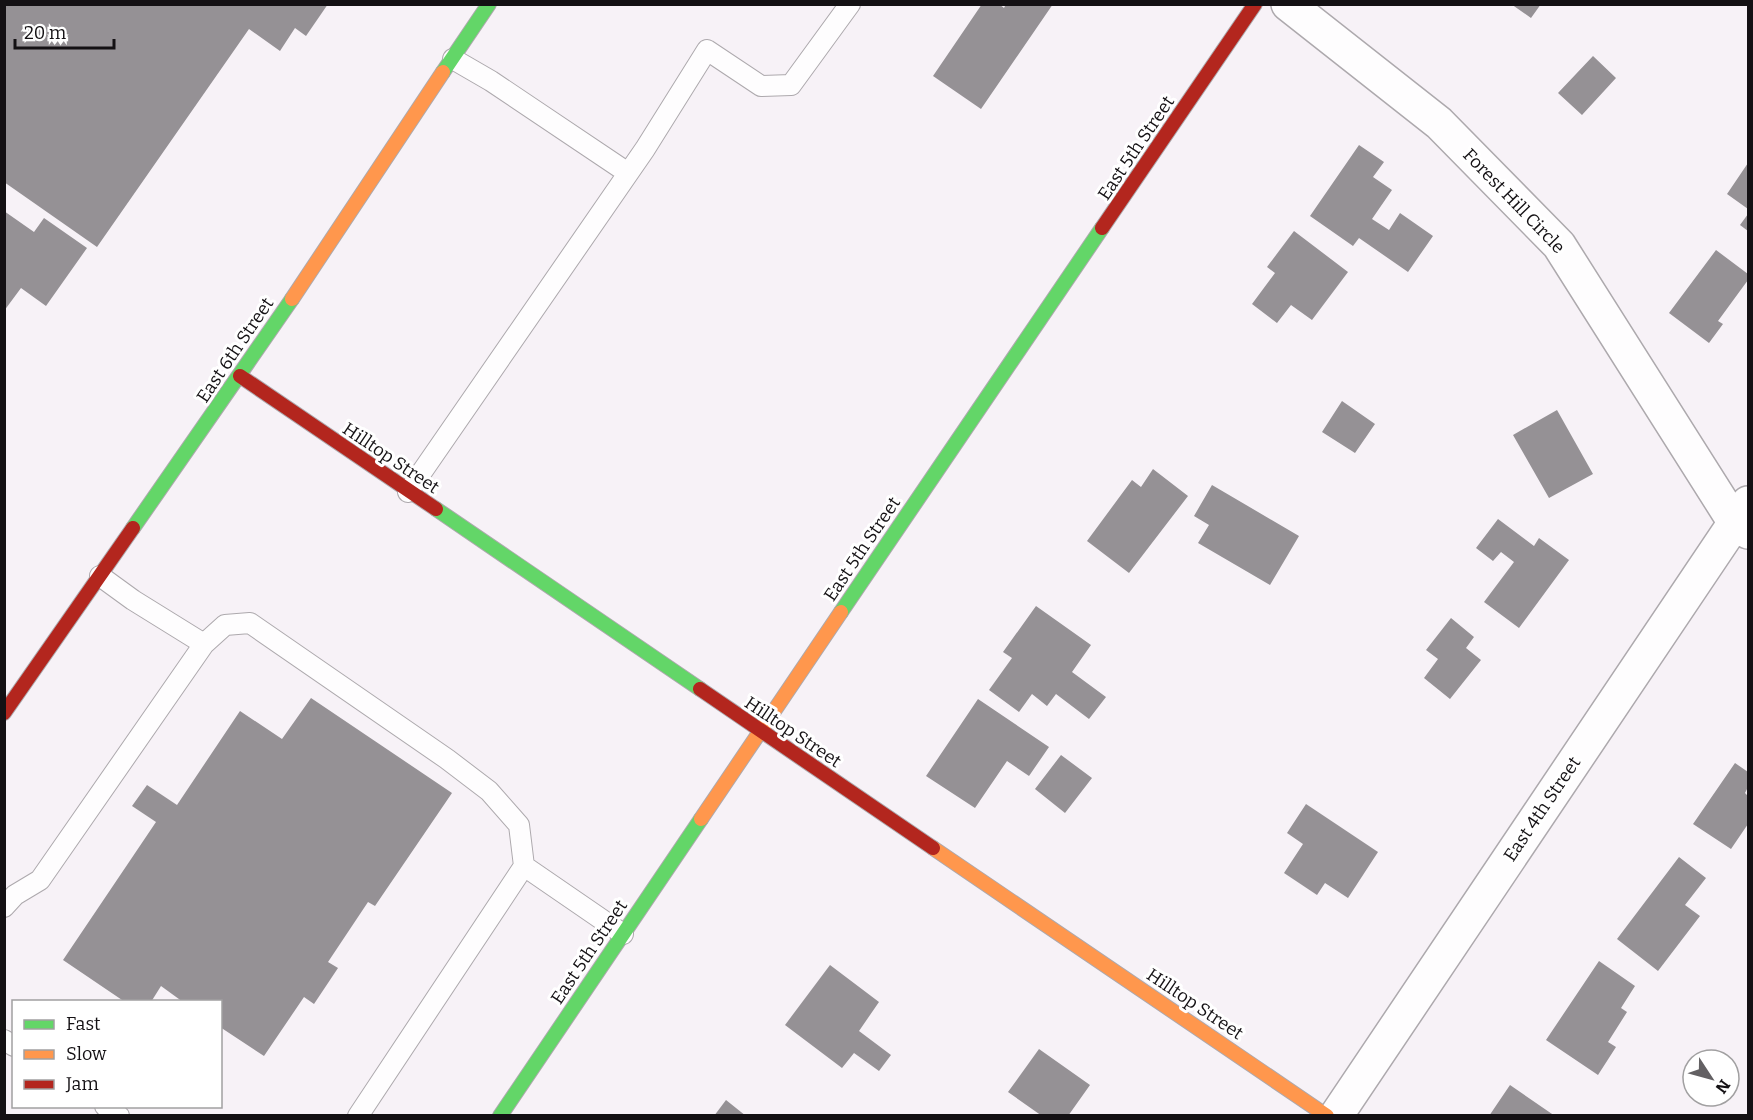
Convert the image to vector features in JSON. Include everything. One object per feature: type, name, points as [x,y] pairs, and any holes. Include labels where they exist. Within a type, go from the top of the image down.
[{"type":"street","name":"East 6th Street","points":[[4,713],[240,376],[489,4]]},
{"type":"street","name":"East 5th Street","points":[[500,1116],[1256,4]]},
{"type":"street","name":"Forest Hill Circle","points":[[1288,4],[1439,123],[1560,245],[1744,519]]},
{"type":"street","name":"Hilltop Street","points":[[240,376],[1328,1116]]},
{"type":"street","name":"East 4th Street","points":[[1336,1116],[1744,519]]},
{"type":"lane","points":[[408,492],[628,174],[707,50],[761,86],[791,85],[850,4]]},
{"type":"lane","points":[[453,58],[491,81],[628,174]]},
{"type":"lane","points":[[100,576],[133,600],[204,644]]},
{"type":"lane","points":[[4,907],[15,895],[40,880],[204,644],[225,625],[250,623],[447,759],[489,791],[519,825],[524,866],[358,1116]]},
{"type":"lane","points":[[524,866],[623,934]]},
{"type":"building","points":[[4,4],[328,4],[306,36],[295,28],[280,51],[249,29],[97,247],[4,182]]},
{"type":"building","points":[[982,4],[999,4],[1004,8],[1006,4],[1053,4],[981,109],[933,76]]},
{"type":"building","points":[[1511,4],[1541,4],[1531,18]]},
{"type":"building","points":[[1593,56],[1616,78],[1582,115],[1558,93]]},
{"type":"building","points":[[1359,145],[1384,162],[1373,177],[1392,190],[1372,219],[1389,230],[1400,213],[1433,236],[1408,272],[1359,238],[1353,246],[1310,216]]},
{"type":"building","points":[[1748,163],[1748,209],[1727,194]]},
{"type":"building","points":[[4,211],[34,232],[44,218],[87,248],[46,306],[21,288],[4,311]]},
{"type":"building","points":[[1748,214],[1748,231],[1740,225]]},
{"type":"building","points":[[1294,231],[1348,272],[1312,320],[1291,305],[1277,323],[1252,304],[1275,273],[1267,267]]},
{"type":"building","points":[[1716,250],[1748,274],[1748,280],[1718,321],[1723,324],[1709,343],[1669,313]]},
{"type":"building","points":[[1342,401],[1375,424],[1355,453],[1322,432]]},
{"type":"building","points":[[1557,410],[1593,474],[1549,498],[1513,435]]},
{"type":"building","points":[[1153,469],[1188,496],[1129,573],[1087,541],[1132,480],[1141,487]]},
{"type":"building","points":[[1212,485],[1299,536],[1270,585],[1198,543],[1209,525],[1194,516]]},
{"type":"building","points":[[1498,519],[1534,546],[1539,538],[1569,560],[1519,628],[1484,602],[1514,562],[1501,552],[1493,561],[1476,548]]},
{"type":"building","points":[[1036,606],[1091,645],[1072,672],[1106,697],[1089,719],[1056,694],[1047,706],[1032,694],[1019,712],[989,690],[1012,658],[1003,652]]},
{"type":"building","points":[[1451,618],[1474,637],[1466,648],[1481,660],[1450,699],[1424,678],[1438,659],[1426,650]]},
{"type":"building","points":[[311,698],[452,793],[375,906],[368,902],[328,962],[338,968],[314,1004],[304,997],[264,1056],[222,1028],[222,1000],[180,1000],[161,986],[152,1000],[122,1000],[63,960],[156,822],[132,806],[147,785],[177,805],[240,711],[282,739]]},
{"type":"building","points":[[978,699],[1049,747],[1029,776],[1007,761],[975,808],[926,776]]},
{"type":"building","points":[[1061,755],[1092,778],[1065,813],[1035,789]]},
{"type":"building","points":[[1735,763],[1748,772],[1748,787],[1745,793],[1748,796],[1748,824],[1731,849],[1693,824]]},
{"type":"building","points":[[1306,804],[1378,852],[1348,898],[1325,883],[1317,895],[1284,873],[1303,844],[1287,833]]},
{"type":"building","points":[[1679,857],[1706,878],[1685,905],[1700,916],[1658,971],[1617,939]]},
{"type":"building","points":[[1599,961],[1635,986],[1621,1008],[1627,1012],[1608,1042],[1616,1047],[1598,1075],[1546,1040]]},
{"type":"building","points":[[830,965],[879,1002],[859,1031],[891,1055],[879,1071],[854,1053],[842,1068],[785,1025]]},
{"type":"building","points":[[1039,1049],[1090,1085],[1068,1116],[1042,1116],[1008,1092]]},
{"type":"building","points":[[1510,1085],[1555,1116],[1489,1116]]},
{"type":"building","points":[[726,1100],[746,1116],[714,1116]]},
{"type":"traffic: fast","points":[[443,72],[489,4]]},
{"type":"traffic: fast","points":[[841,612],[1102,228]]},
{"type":"traffic: fast","points":[[133,528],[292,299]]},
{"type":"traffic: fast","points":[[436,509],[700,689]]},
{"type":"traffic: fast","points":[[500,1116],[701,819]]},
{"type":"traffic: slow","points":[[292,299],[443,72]]},
{"type":"traffic: slow","points":[[701,819],[841,612]]},
{"type":"traffic: slow","points":[[933,848],[1327,1116]]},
{"type":"traffic: jam","points":[[1102,228],[1255,4]]},
{"type":"traffic: jam","points":[[240,376],[436,509]]},
{"type":"traffic: jam","points":[[4,713],[133,528]]},
{"type":"traffic: jam","points":[[700,689],[933,848]]}]
